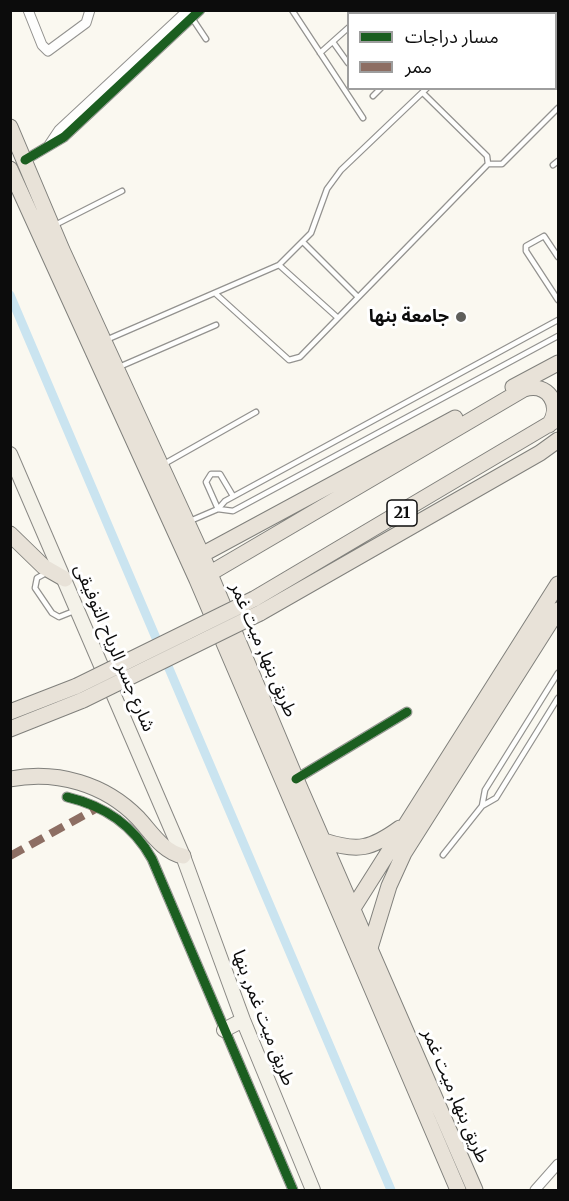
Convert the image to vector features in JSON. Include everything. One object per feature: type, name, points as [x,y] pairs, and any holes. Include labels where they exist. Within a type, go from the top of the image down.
[{"type":"highway","name":"طريق بنها, ميت غمر","points":[[10,127],[52,226],[161,466],[181,525]]},
{"type":"highway","name":"طريق بنها, ميت غمر","points":[[10,169],[204,576],[343,924],[363,952],[446,1121],[475,1191]]},
{"type":"highway","points":[[196,558],[558,363]]},
{"type":"highway","points":[[204,576],[524,389],[537,387],[549,394],[555,406],[554,422]]},
{"type":"highway","name":"21","points":[[10,712],[77,686],[257,606],[554,422]]},
{"type":"highway","name":"21","points":[[10,729],[83,700],[540,453],[558,440]]},
{"type":"highway","points":[[540,453],[558,447]]},
{"type":"highway","points":[[10,534],[58,572]]},
{"type":"highway","points":[[222,602],[227,572],[238,555]]},
{"type":"highway","name":"طريق بنها, ميت غمر","points":[[204,576],[222,602],[353,908],[363,952],[431,1128],[458,1191]]},
{"type":"highway","points":[[343,924],[558,584]]},
{"type":"highway","points":[[363,952],[404,853],[558,610]]},
{"type":"highway","points":[[10,779],[33,776],[60,777],[97,789],[128,808],[167,850],[183,856]]},
{"type":"highway","points":[[324,841],[343,847],[365,847],[385,839],[410,821]]},
{"type":"highway","points":[[431,1128],[446,1121]]},
{"type":"main road","name":"شارع جسر الرياح التوفيقى","points":[[10,454],[58,572],[78,609],[183,856]]},
{"type":"main road","name":"طريق ميت غمر, بنها","points":[[183,856],[243,1020],[313,1191]]},
{"type":"main road","points":[[224,1029],[243,1020]]},
{"type":"street","points":[[28,10],[42,45],[48,51],[86,23],[90,10]]},
{"type":"street","points":[[25,160],[64,137],[190,14],[200,10]]},
{"type":"street","points":[[296,779],[407,712]]},
{"type":"street","points":[[67,797],[99,807],[117,818],[147,850],[293,1191]]},
{"type":"street","points":[[535,1191],[558,1164]]},
{"type":"lane","points":[[292,10],[363,118]]},
{"type":"lane","points":[[190,14],[206,39]]},
{"type":"lane","points":[[320,53],[347,29]]},
{"type":"lane","points":[[333,42],[347,59]]},
{"type":"lane","points":[[373,96],[379,90]]},
{"type":"lane","points":[[104,342],[279,265],[303,243],[317,222],[333,179],[425,91],[487,156],[489,164]]},
{"type":"lane","points":[[216,294],[289,360],[297,360],[489,164],[502,164],[558,108]]},
{"type":"lane","points":[[553,165],[558,161]]},
{"type":"lane","points":[[52,226],[122,191]]},
{"type":"lane","points":[[558,257],[544,236],[526,246],[526,251],[558,300]]},
{"type":"lane","points":[[303,243],[358,297]]},
{"type":"lane","points":[[279,265],[338,318]]},
{"type":"lane","points":[[181,525],[218,509],[233,496],[558,320]]},
{"type":"lane","points":[[116,368],[216,325]]},
{"type":"lane","points":[[218,509],[233,511],[558,336]]},
{"type":"lane","points":[[161,466],[256,412]]},
{"type":"lane","points":[[218,509],[206,482],[211,474],[215,473],[223,477],[233,496]]},
{"type":"lane","points":[[58,572],[37,578],[34,585],[52,613],[59,616],[78,609]]},
{"type":"lane","points":[[482,806],[485,790],[558,673]]},
{"type":"lane","points":[[443,855],[482,806],[496,798],[558,698]]},
{"type":"waterway","points":[[10,295],[391,1190]]},
{"type":"marked path","points":[[10,856],[99,807]]},
{"type":"cycle path","points":[[25,160],[64,137],[200,10]]},
{"type":"cycle path","points":[[296,779],[407,712]]},
{"type":"cycle path","points":[[67,797],[94,806],[117,819],[136,836],[152,859],[293,1190]]},
{"type":"place","name":"جامعة بنها","points":[[461,317]]}]
